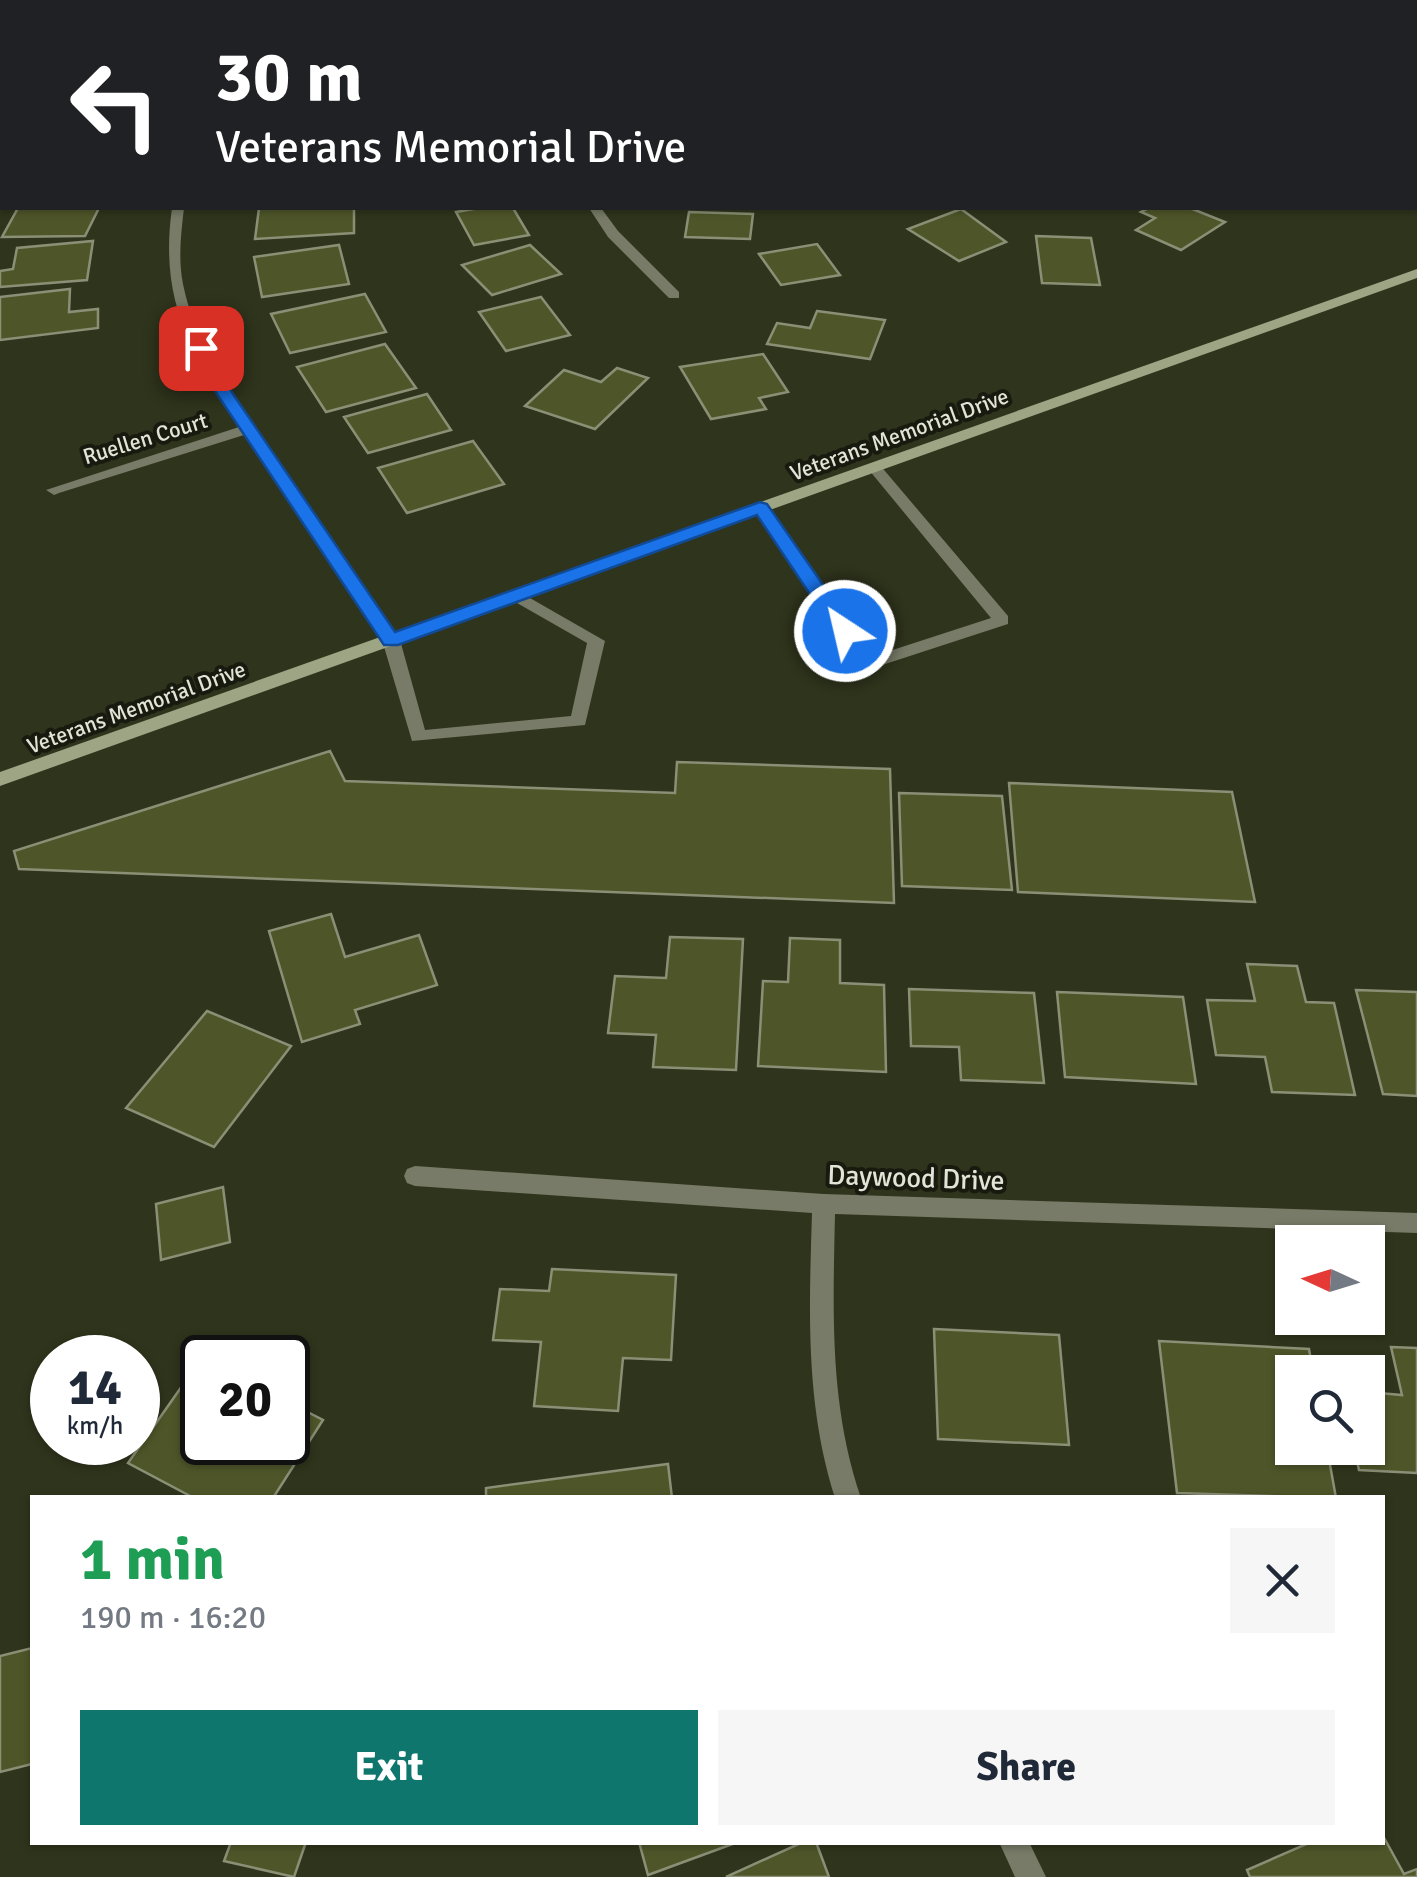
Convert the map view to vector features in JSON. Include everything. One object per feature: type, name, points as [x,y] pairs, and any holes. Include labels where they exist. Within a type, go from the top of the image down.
[{"type":"main road","name":"Veterans Memorial Drive","points":[[0,779],[1417,273]]},
{"type":"street","points":[[178,210],[174,258],[182,302],[209,364],[391,640],[418,737],[579,721],[596,641],[516,595]]},
{"type":"street","points":[[596,210],[612,234],[674,295]]},
{"type":"street","name":"Ruellen Court","points":[[54,490],[249,429]]},
{"type":"street","points":[[760,508],[868,664],[1002,620],[874,467]]},
{"type":"street","name":"Daywood Drive","points":[[415,1176],[824,1204],[1417,1223]]},
{"type":"street","points":[[824,1204],[820,1371],[835,1466],[847,1495]]},
{"type":"street","points":[[1014,1845],[1030,1877]]},
{"type":"building","points":[[17,210],[98,210],[85,236],[2,237]]},
{"type":"building","points":[[259,210],[354,210],[354,233],[255,239]]},
{"type":"building","points":[[514,210],[529,235],[474,245],[456,212]]},
{"type":"building","points":[[962,210],[1006,242],[959,261],[908,229]]},
{"type":"building","points":[[1195,210],[1225,222],[1181,250],[1136,230],[1155,218],[1141,212]]},
{"type":"building","points":[[689,212],[753,214],[750,239],[685,237]]},
{"type":"building","points":[[1036,236],[1091,238],[1100,285],[1042,283]]},
{"type":"building","points":[[93,241],[87,280],[0,287],[0,271],[13,269],[17,248]]},
{"type":"building","points":[[817,244],[840,275],[781,285],[759,254]]},
{"type":"building","points":[[339,245],[349,284],[262,297],[254,257]]},
{"type":"building","points":[[530,245],[561,274],[492,295],[462,265]]},
{"type":"building","points":[[70,289],[69,312],[98,309],[98,328],[0,340],[0,297]]},
{"type":"building","points":[[365,294],[386,332],[290,353],[271,314]]},
{"type":"building","points":[[541,297],[570,335],[506,351],[479,312]]},
{"type":"building","points":[[817,311],[885,320],[870,359],[767,344],[777,323],[810,328]]},
{"type":"building","points":[[385,344],[416,388],[326,412],[297,367]]},
{"type":"building","points":[[763,354],[788,392],[759,398],[766,409],[711,419],[680,367]]},
{"type":"building","points":[[617,368],[648,378],[595,429],[525,406],[564,370],[601,382]]},
{"type":"building","points":[[427,394],[451,430],[368,453],[344,417]]},
{"type":"building","points":[[473,441],[504,484],[407,513],[378,468]]},
{"type":"building","points":[[330,751],[345,781],[675,793],[677,762],[890,769],[894,903],[19,869],[14,851]]},
{"type":"building","points":[[1009,783],[1232,792],[1255,902],[1018,892]]},
{"type":"building","points":[[899,793],[1002,796],[1012,890],[902,886]]},
{"type":"building","points":[[331,914],[345,957],[419,935],[437,985],[355,1010],[360,1024],[302,1042],[269,931]]},
{"type":"building","points":[[670,937],[743,939],[736,1070],[653,1067],[656,1035],[608,1033],[615,976],[666,978]]},
{"type":"building","points":[[790,938],[840,940],[840,983],[884,985],[886,1072],[758,1066],[763,981],[788,982]]},
{"type":"building","points":[[1247,964],[1297,966],[1306,1002],[1334,1003],[1355,1095],[1272,1092],[1265,1057],[1216,1055],[1207,1000],[1255,1001]]},
{"type":"building","points":[[909,989],[1034,993],[1044,1083],[961,1080],[959,1047],[911,1046]]},
{"type":"building","points":[[1356,990],[1417,992],[1417,1096],[1383,1094]]},
{"type":"building","points":[[1057,992],[1183,997],[1196,1084],[1065,1077]]},
{"type":"building","points":[[207,1011],[291,1046],[214,1147],[126,1108]]},
{"type":"building","points":[[223,1187],[230,1242],[161,1260],[156,1204]]},
{"type":"building","points":[[552,1269],[676,1275],[671,1360],[623,1358],[618,1411],[534,1406],[541,1342],[493,1340],[500,1289],[549,1291]]},
{"type":"building","points":[[934,1329],[1059,1335],[1069,1445],[938,1439]]},
{"type":"building","points":[[1159,1341],[1309,1349],[1310,1355],[1275,1355],[1275,1465],[1330,1465],[1335,1495],[1177,1493]]},
{"type":"building","points":[[1391,1347],[1417,1348],[1417,1473],[1359,1470],[1358,1465],[1385,1465],[1385,1394],[1402,1395]]},
{"type":"building","points":[[180,1389],[180,1465],[294,1465],[275,1495],[188,1495],[132,1465],[160,1465],[160,1417]]},
{"type":"building","points":[[310,1413],[323,1420],[310,1440]]},
{"type":"building","points":[[668,1464],[672,1495],[486,1495],[486,1488]]},
{"type":"building","points":[[30,1648],[30,1764],[0,1772],[0,1656]]},
{"type":"building","points":[[1385,1839],[1404,1874],[1417,1869],[1417,1877],[1250,1877],[1247,1870],[1304,1845],[1385,1845]]},
{"type":"building","points":[[230,1845],[305,1845],[294,1877],[224,1861]]},
{"type":"building","points":[[640,1845],[730,1845],[648,1875]]},
{"type":"building","points":[[796,1845],[817,1845],[829,1877],[726,1877]]},
{"type":"route","points":[[201,348],[225,394],[391,640],[760,508],[845,631]]}]
